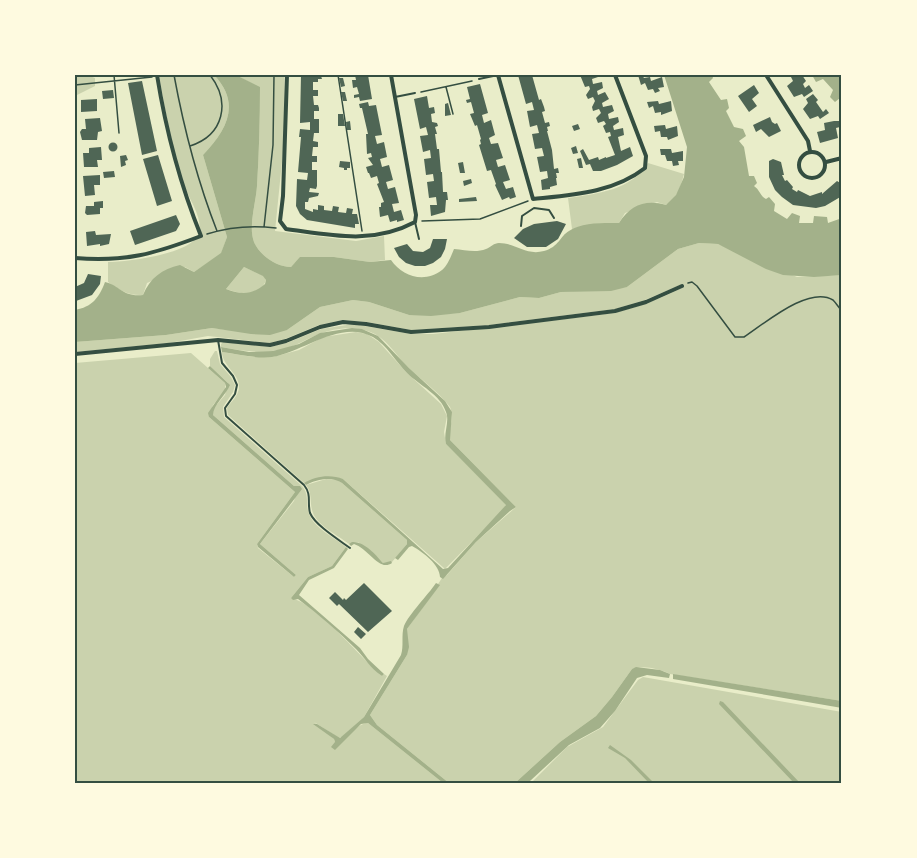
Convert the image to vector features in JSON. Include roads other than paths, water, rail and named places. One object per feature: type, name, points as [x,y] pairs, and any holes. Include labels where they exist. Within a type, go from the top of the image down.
[{"type":"street","points":[[287,75],[280,221],[286,229],[361,238],[408,226],[415,222],[416,215],[391,75]]},
{"type":"street","points":[[498,75],[533,199],[607,189],[634,177],[645,168],[646,156],[615,75]]},
{"type":"street","points":[[766,75],[808,141],[810,151]]},
{"type":"street","points":[[75,258],[104,260],[136,257],[201,236],[185,195],[171,145],[157,76]]},
{"type":"street","points":[[810,151],[820,153],[826,162],[823,172],[817,178],[807,178],[798,170],[799,159],[810,151]]},
{"type":"street","points":[[826,162],[842,158]]},
{"type":"street","points":[[75,354],[218,340],[270,345],[320,327],[343,322],[411,332],[489,327],[615,311],[646,302],[682,286]]},
{"type":"lane","points":[[479,79],[498,75]]},
{"type":"lane","points":[[395,97],[415,93]]},
{"type":"lane","points":[[533,199],[534,208]]},
{"type":"lane","points":[[521,226],[522,216],[534,208],[549,210],[554,218]]},
{"type":"lane","points":[[415,222],[419,239]]},
{"type":"lane","points":[[218,340],[222,363],[237,385],[235,394],[225,408],[226,416],[304,485],[310,496],[309,510],[313,518],[350,548]]}]
